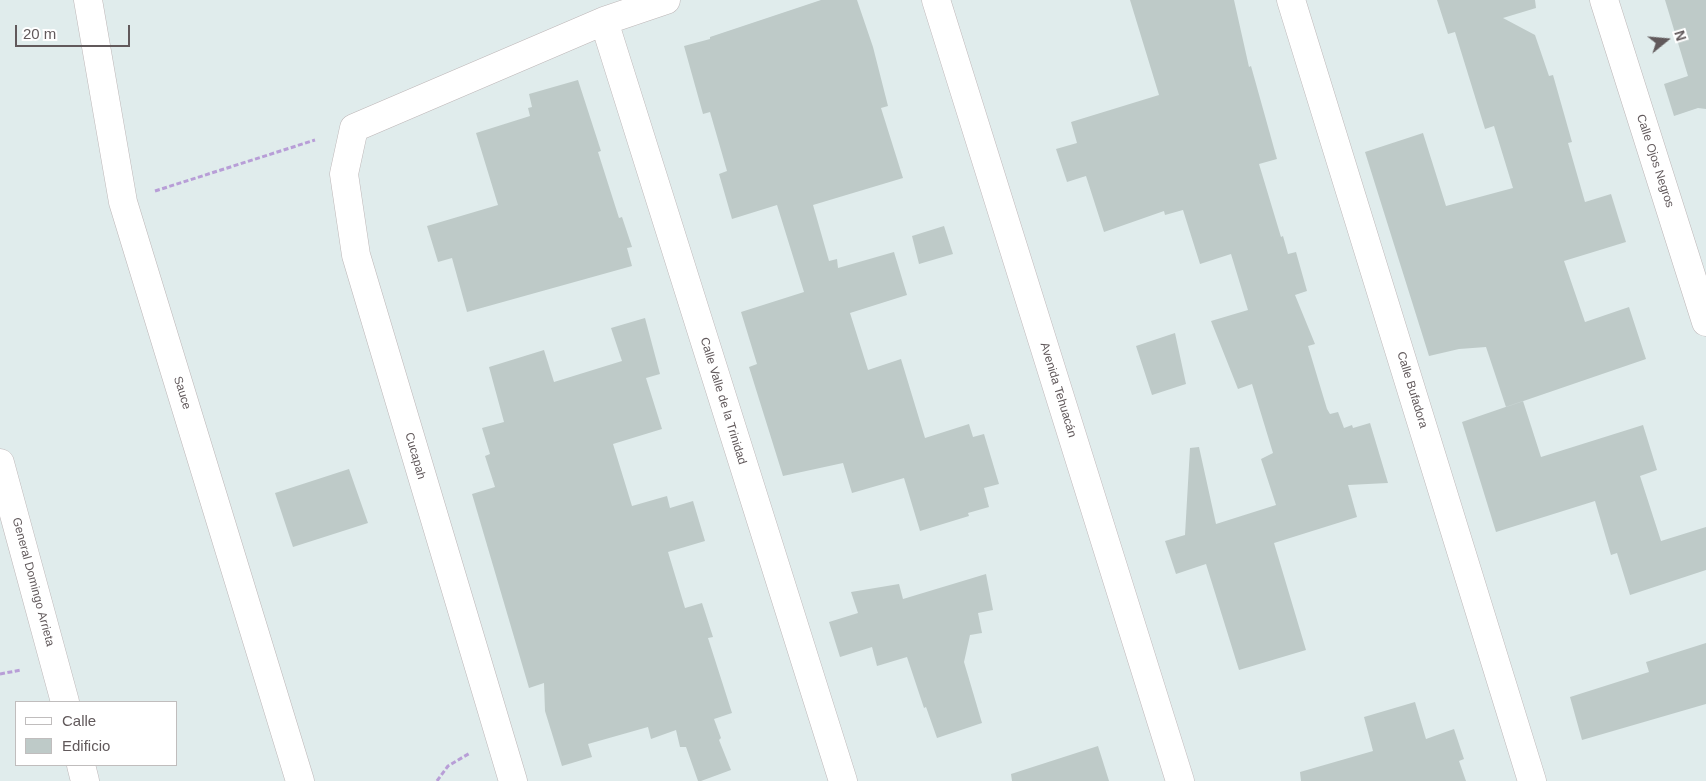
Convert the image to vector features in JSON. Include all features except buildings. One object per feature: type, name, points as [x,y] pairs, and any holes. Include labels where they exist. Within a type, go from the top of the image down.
[{"type":"street","name":"Sauce","points":[[88,0],[123,202],[300,781]]},
{"type":"street","points":[[354,128],[604,21],[666,0]]},
{"type":"street","name":"Avenida Tehuacán","points":[[936,0],[1180,781]]},
{"type":"street","name":"Calle Bufadora","points":[[1291,0],[1532,781]]},
{"type":"street","name":"Calle Ojos Negros","points":[[1604,0],[1706,322]]},
{"type":"street","name":"Calle Valle de la Trinidad","points":[[604,21],[843,781]]},
{"type":"street","name":"Cucapah","points":[[354,128],[344,174],[356,255],[512,781]]},
{"type":"street","name":"General Domingo Arrieta","points":[[0,463],[65,701]]},
{"type":"street","points":[[81,766],[85,781]]},
{"type":"path","points":[[123,202],[188,179],[354,128]]},
{"type":"path","points":[[437,781],[448,766],[499,736]]}]
